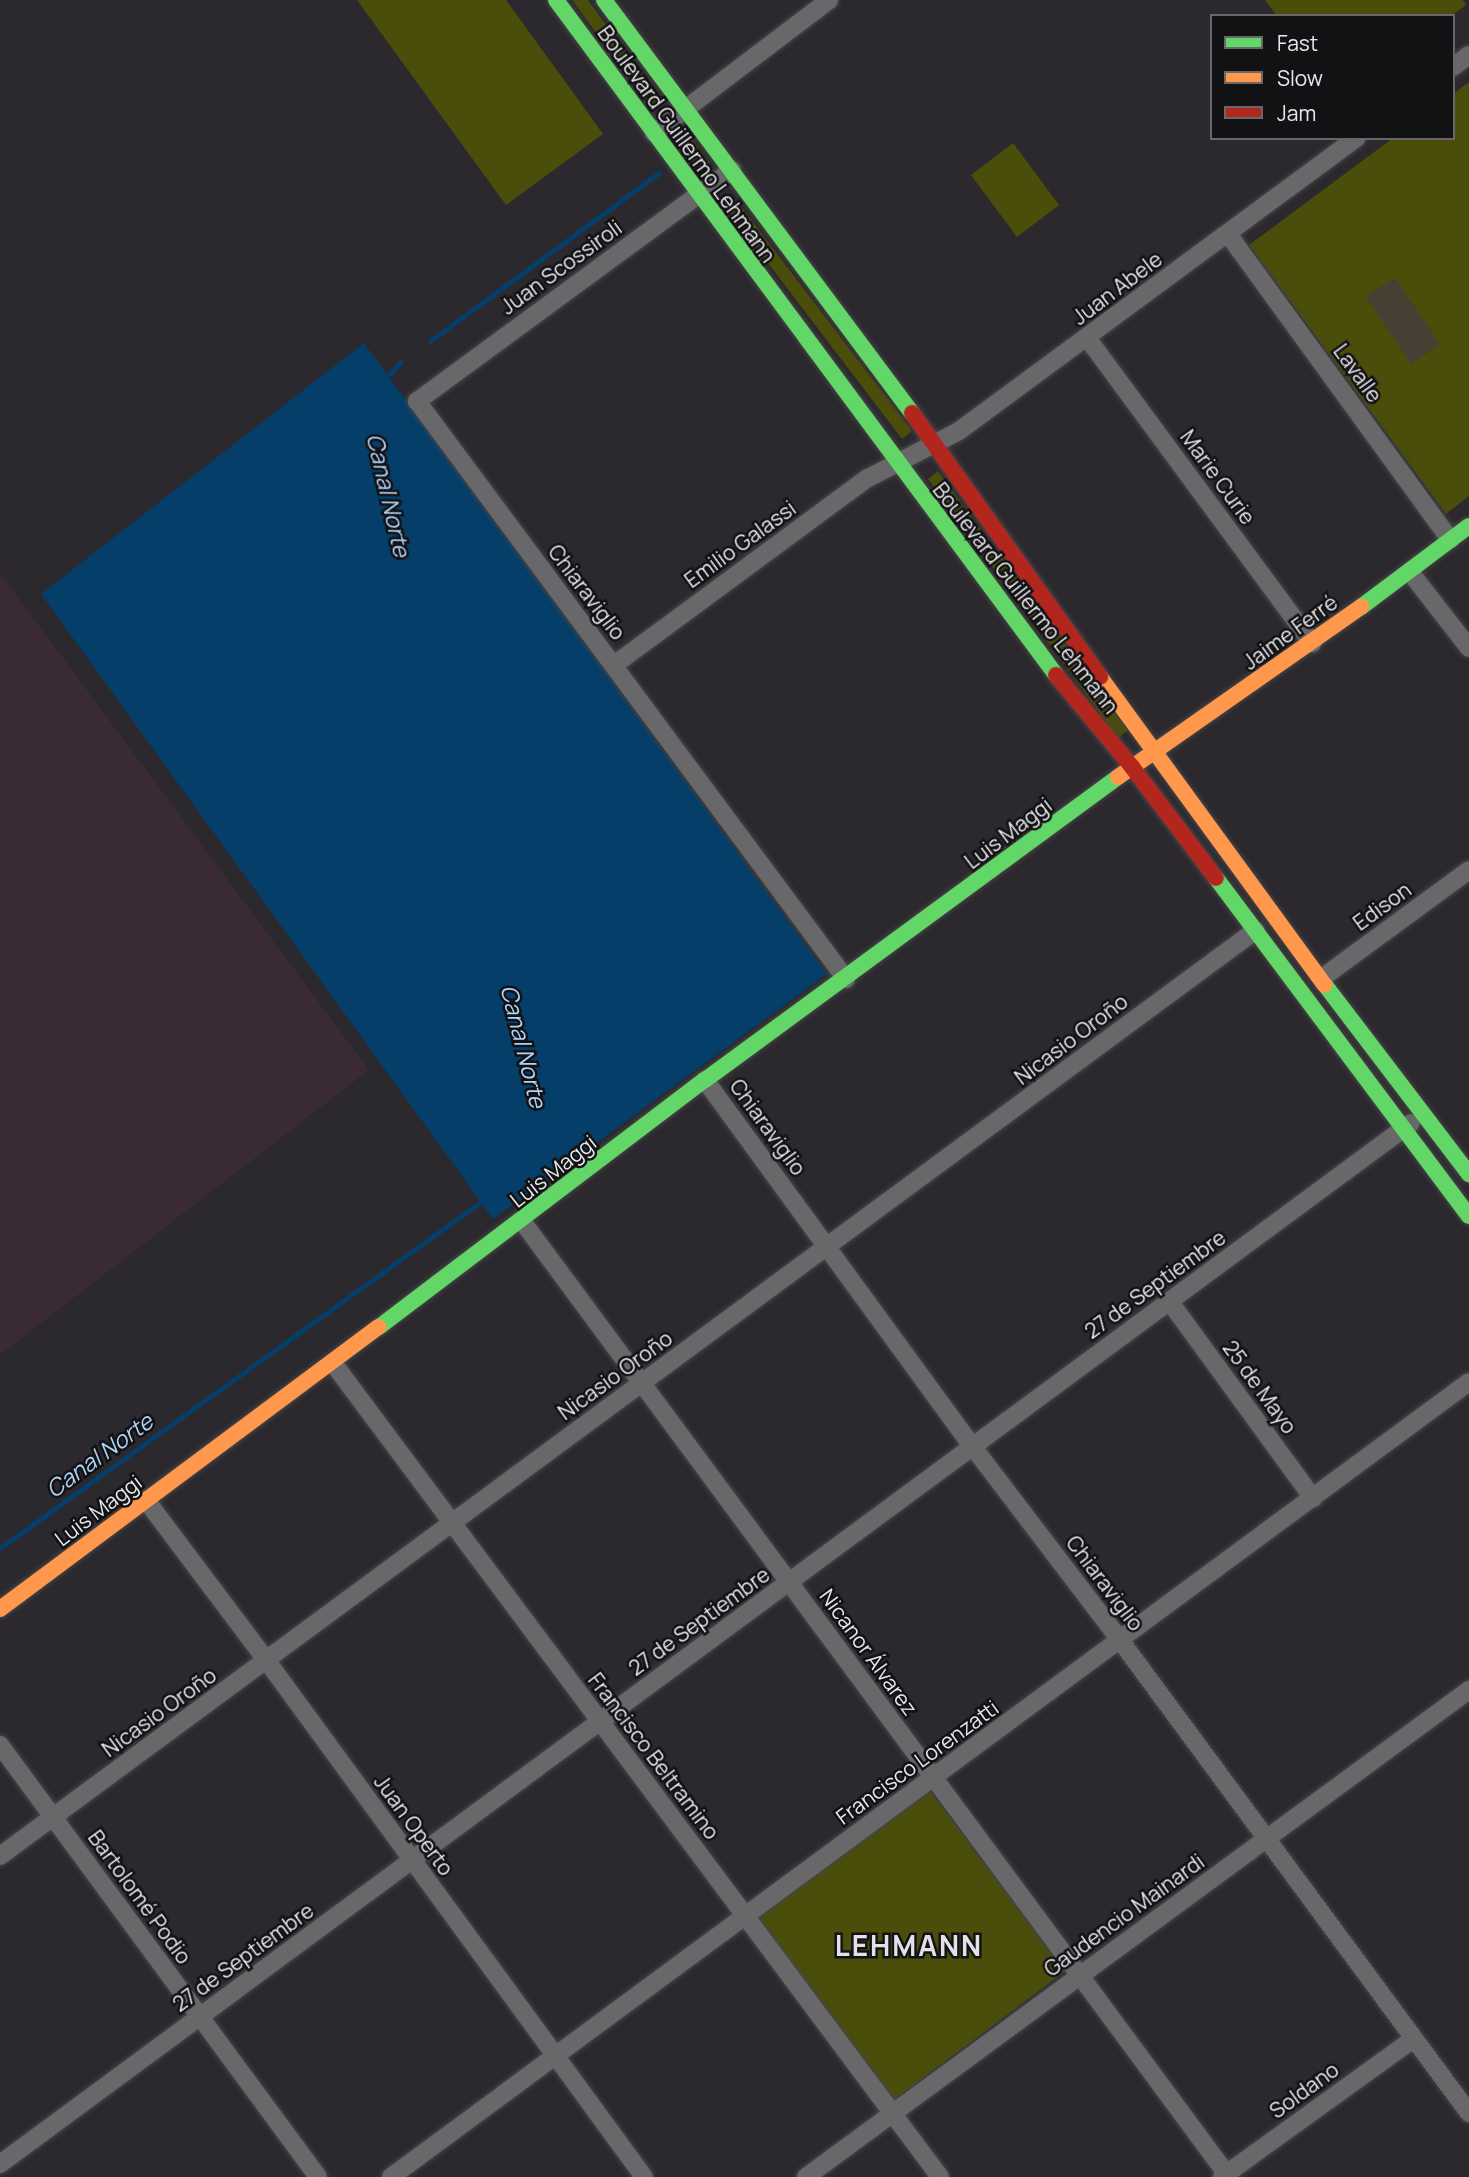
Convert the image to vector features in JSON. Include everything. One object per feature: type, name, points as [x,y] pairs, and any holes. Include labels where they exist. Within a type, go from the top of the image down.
[{"type":"main road","name":"Boulevard Guillermo Lehmann","points":[[556,0],[896,463],[1061,682],[1132,767],[1469,1216]]},
{"type":"main road","name":"Boulevard Guillermo Lehmann","points":[[604,0],[935,444],[1154,754],[1469,1174]]},
{"type":"main road","name":"Jaime Ferré","points":[[1132,767],[1312,643],[1469,526]]},
{"type":"main road","name":"Luis Maggi","points":[[0,1609],[333,1363],[705,1080],[1132,767]]},
{"type":"street","points":[[653,133],[829,0]]},
{"type":"street","name":"Juan Abele","points":[[896,463],[959,431],[1088,339],[1354,140]]},
{"type":"street","name":"Juan Scossiroli","points":[[417,401],[732,170]]},
{"type":"street","name":"Lavalle","points":[[1228,234],[1450,540]]},
{"type":"street","name":"Marie Curie","points":[[1088,339],[1312,643]]},
{"type":"street","name":"Chiaraviglio","points":[[417,401],[846,979]]},
{"type":"street","name":"Emilio Galassi","points":[[614,665],[868,478],[896,463]]},
{"type":"street","points":[[1410,572],[1469,648]]},
{"type":"street","name":"Edison","points":[[1322,978],[1469,870]]},
{"type":"street","name":"Nicasio Oroño","points":[[0,1856],[1256,930]]},
{"type":"street","name":"Chiaraviglio","points":[[705,1080],[972,1447],[1120,1640],[1469,2113]]},
{"type":"street","name":"27 de Septiembre","points":[[0,2164],[1424,1113]]},
{"type":"street","name":"Nicanor Álvarez","points":[[522,1221],[1226,2176]]},
{"type":"street","name":"25 de Mayo","points":[[1170,1302],[1313,1498]]},
{"type":"street","name":"Francisco Beltramino","points":[[333,1363],[940,2177]]},
{"type":"street","name":"Francisco Lorenzatti","points":[[391,2177],[1469,1382]]},
{"type":"street","name":"Juan Operto","points":[[146,1500],[644,2177]]},
{"type":"street","name":"Gaudencio Mainardi","points":[[806,2177],[1266,1840],[1466,1699]]},
{"type":"street","name":"Bartolomé Podio","points":[[0,1745],[318,2177]]},
{"type":"street","name":"Soldano","points":[[1226,2176],[1413,2039]]},
{"type":"shaded area","points":[[357,0],[506,0],[603,134],[506,205]]},
{"type":"shaded area","points":[[572,0],[588,0],[661,100],[651,107]]},
{"type":"shaded area","points":[[1265,0],[1463,0],[1466,5],[1454,14],[1276,14]]},
{"type":"shaded area","points":[[1469,82],[1469,496],[1446,514],[1249,245],[1390,140],[1455,140],[1455,92]]},
{"type":"shaded area","points":[[687,132],[710,163],[700,171],[677,140]]},
{"type":"shaded area","points":[[1013,143],[1059,205],[1017,237],[971,175]]},
{"type":"shaded area","points":[[737,201],[912,431],[902,439],[726,208]]},
{"type":"shaded area","points":[[938,471],[1128,730],[1118,738],[928,479]]},
{"type":"shaded area","points":[[0,573],[369,1070],[0,1355]]},
{"type":"shaded area","points":[[929,1789],[1065,1971],[893,2101],[757,1919]]},
{"type":"water","points":[[364,343],[827,974],[493,1219],[41,594]]},
{"type":"building","points":[[1395,278],[1440,344],[1411,364],[1366,297]]},
{"type":"waterway","name":"Canal Norte","points":[[430,341],[659,173]]},
{"type":"waterway","name":"Canal Norte","points":[[384,379],[401,362]]},
{"type":"waterway","name":"Canal Norte","points":[[0,1548],[486,1198]]},
{"type":"traffic: fast","points":[[556,0],[1056,675]]},
{"type":"traffic: fast","points":[[604,0],[912,413]]},
{"type":"traffic: fast","points":[[1361,607],[1469,526]]},
{"type":"traffic: fast","points":[[379,1327],[705,1080],[1118,777]]},
{"type":"traffic: fast","points":[[1216,878],[1469,1216]]},
{"type":"traffic: fast","points":[[1325,985],[1469,1174]]},
{"type":"traffic: slow","points":[[1118,777],[1361,607]]},
{"type":"traffic: slow","points":[[1100,677],[1325,985]]},
{"type":"traffic: slow","points":[[0,1609],[379,1327]]},
{"type":"traffic: jam","points":[[912,413],[1100,677]]},
{"type":"traffic: jam","points":[[1056,675],[1132,767],[1216,878]]},
{"type":"district","name":"LEHMANN","points":[[909,1945]]}]
